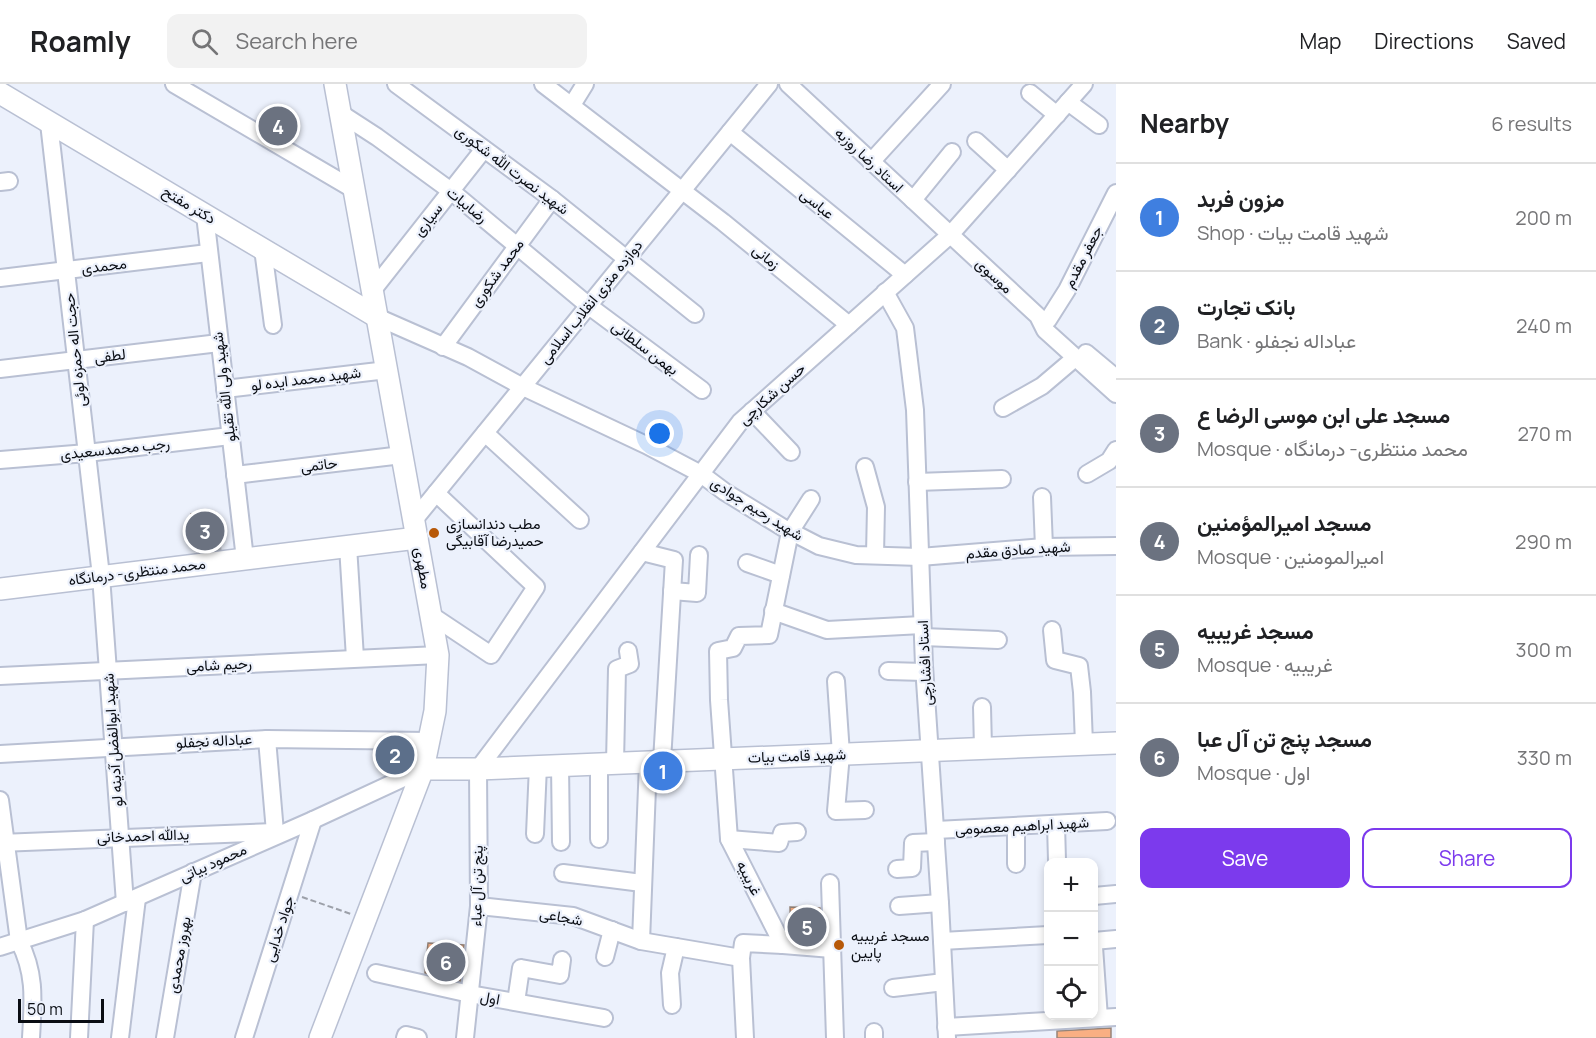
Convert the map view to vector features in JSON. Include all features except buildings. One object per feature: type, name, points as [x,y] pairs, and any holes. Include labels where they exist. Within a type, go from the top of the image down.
[{"type":"main road","name":"مطهری","points":[[320,1038],[423,769],[435,711],[438,655],[334,84]]},
{"type":"main road","name":"دکتر مفتح","points":[[3,91],[49,123],[377,317]]},
{"type":"main road","name":"محمد منتظری- درمانگاه","points":[[0,589],[348,546],[416,529]]},
{"type":"main road","name":"شهید قامت بیات","points":[[423,769],[478,769],[1116,743]]},
{"type":"street","points":[[174,84],[353,189]]},
{"type":"street","name":"شهید نصرت الله شکوری","points":[[396,84],[552,199],[695,314]]},
{"type":"street","name":"زمانی","points":[[543,84],[682,190],[849,325]]},
{"type":"street","points":[[572,105],[585,84]]},
{"type":"street","name":"دوازده متری انقلاب اسلامی","points":[[416,529],[436,493],[769,84]]},
{"type":"street","name":"استاد رضا روزبه","points":[[788,84],[950,235]]},
{"type":"street","points":[[871,162],[942,84]]},
{"type":"street","name":"حسن شکارچی","points":[[478,769],[740,422],[950,235],[1084,84]]},
{"type":"street","points":[[1030,93],[1099,125]]},
{"type":"street","name":"رضابیات","points":[[340,113],[451,191],[589,306]]},
{"type":"street","name":"حجت اله حمزه لوئی","points":[[49,123],[101,576]]},
{"type":"street","name":"عباسی","points":[[730,132],[905,275]]},
{"type":"street","points":[[976,141],[1008,170]]},
{"type":"street","name":"سیاری","points":[[372,291],[484,149]]},
{"type":"street","points":[[913,200],[952,152]]},
{"type":"street","name":"محمد شکوری","points":[[443,347],[552,199]]},
{"type":"street","name":"جعفر مقدم","points":[[1043,318],[1067,290],[1113,203]]},
{"type":"street","name":"شهید ولی الله تقیلو","points":[[205,215],[245,559]]},
{"type":"street","name":"موسوی","points":[[950,235],[1043,318],[1116,378]]},
{"type":"street","points":[[263,249],[273,324]]},
{"type":"street","name":"محمدی","points":[[0,278],[208,253]]},
{"type":"street","name":"استاد افشارچی","points":[[885,292],[905,328],[915,410],[924,672],[936,836],[946,1032]]},
{"type":"street","name":"بهمن سلطانی","points":[[589,306],[702,390]]},
{"type":"street","name":"شهید رحیم جوادی","points":[[377,317],[468,357],[523,387],[646,445],[701,474],[725,492],[790,532],[819,546],[856,555],[920,557]]},
{"type":"street","name":"موسوی","points":[[1043,318],[1045,330],[1116,394]]},
{"type":"street","name":"لطفی","points":[[0,369],[219,343]]},
{"type":"street","points":[[1003,408],[1042,386],[1074,358]]},
{"type":"street","name":"شهید محمد ایده لو","points":[[225,389],[387,370]]},
{"type":"street","points":[[752,411],[791,452]]},
{"type":"street","points":[[485,433],[580,520]]},
{"type":"street","name":"رجب محمدسعیدی","points":[[0,460],[87,453],[230,436]]},
{"type":"street","points":[[1087,474],[1109,461],[1116,450]]},
{"type":"street","name":"حاتمی","points":[[235,475],[402,455]]},
{"type":"street","points":[[865,467],[876,507],[875,555]]},
{"type":"street","points":[[917,482],[1002,479]]},
{"type":"street","points":[[431,615],[491,655],[537,587],[436,493]]},
{"type":"street","points":[[1042,497],[1044,547]]},
{"type":"street","points":[[811,499],[790,532],[773,611],[827,630],[923,631],[998,640]]},
{"type":"street","points":[[348,546],[355,658]]},
{"type":"street","name":"شهید صادق مقدم","points":[[920,557],[1044,547],[1116,546]]},
{"type":"street","points":[[640,941],[642,883],[674,560],[642,552]]},
{"type":"street","points":[[672,591],[697,593],[699,555]]},
{"type":"street","points":[[747,563],[781,575]]},
{"type":"street","name":"شهید ابوالفضل آدینه لو","points":[[101,576],[120,837],[131,900],[120,1038]]},
{"type":"street","name":"غریبیه","points":[[773,611],[770,635],[739,636],[733,648],[718,651],[718,700],[729,839],[783,945]]},
{"type":"street","points":[[1052,630],[1055,660],[1079,666],[1083,692],[1084,744]]},
{"type":"street","points":[[598,839],[617,669],[630,664],[628,651]]},
{"type":"street","name":"رحیم شامی","points":[[0,676],[438,655]]},
{"type":"street","points":[[888,671],[924,672]]},
{"type":"street","points":[[836,681],[841,754],[836,811],[865,810]]},
{"type":"street","points":[[982,707],[983,748]]},
{"type":"street","points":[[267,739],[281,832]]},
{"type":"street","name":"عباداله نجفلو","points":[[0,754],[267,739],[429,741]]},
{"type":"street","points":[[560,765],[561,842]]},
{"type":"street","points":[[535,834],[538,766]]},
{"type":"street","name":"محمود بیاتی","points":[[0,947],[85,920],[423,769]]},
{"type":"street","name":"پنج تن آل عباء","points":[[465,1038],[478,906],[478,769]]},
{"type":"street","points":[[0,800],[5,879],[19,941],[28,959],[31,975],[33,1005],[31,1038]]},
{"type":"street","name":"جواد خدایی","points":[[244,1038],[313,820]]},
{"type":"street","name":"شهید ابراهیم معصومی","points":[[897,869],[912,868],[913,843],[936,836],[1016,826],[1107,821]]},
{"type":"street","points":[[1056,824],[1057,858]]},
{"type":"street","points":[[1016,826],[1016,864]]},
{"type":"street","name":"یدالله احمدخانی","points":[[3,843],[281,832]]},
{"type":"street","points":[[729,839],[779,843],[782,833],[797,832]]},
{"type":"street","name":"بهروز محمدی","points":[[165,1038],[193,872]]},
{"type":"street","points":[[563,873],[642,883]]},
{"type":"street","points":[[830,884],[835,1038]]},
{"type":"street","points":[[1098,896],[1116,894]]},
{"type":"street","points":[[899,906],[940,903]]},
{"type":"street","name":"شجاعی","points":[[478,906],[573,916],[640,941],[741,958]]},
{"type":"street","points":[[79,1038],[85,920]]},
{"type":"street","points":[[605,957],[612,930]]},
{"type":"street","points":[[942,940],[1044,935]]},
{"type":"street","points":[[1098,941],[1116,939]]},
{"type":"street","points":[[745,1038],[741,958],[743,943],[832,949]]},
{"type":"street","points":[[672,1005],[670,973],[676,947]]},
{"type":"street","points":[[516,1002],[521,968],[560,975],[562,960]]},
{"type":"street","points":[[946,1032],[1108,1018],[1098,966]]},
{"type":"street","name":"اول","points":[[376,973],[471,994],[604,1018]]},
{"type":"street","points":[[893,988],[944,982]]},
{"type":"street","points":[[405,1038],[406,1035],[418,1038]]},
{"type":"path","points":[[291,893],[366,919]]},
{"type":"place","name":"مسجد امیرالمؤمنین","points":[[278,126]]},
{"type":"place","name":"مسجد علی ابن موسی الرضا ع","points":[[205,531]]},
{"type":"place","name":"مطب دندانسازی حمیدرضا آقابیگی","points":[[434,533]]},
{"type":"place","name":"بانک تجارت","points":[[395,755]]},
{"type":"place","name":"مزون فربد","points":[[663,771]]},
{"type":"place","name":"مسجد غریبیه","points":[[807,927]]},
{"type":"place","name":"مسجد غریبیه پایین","points":[[839,945]]},
{"type":"place","name":"مسجد پنج تن آل عبا","points":[[446,962]]}]
